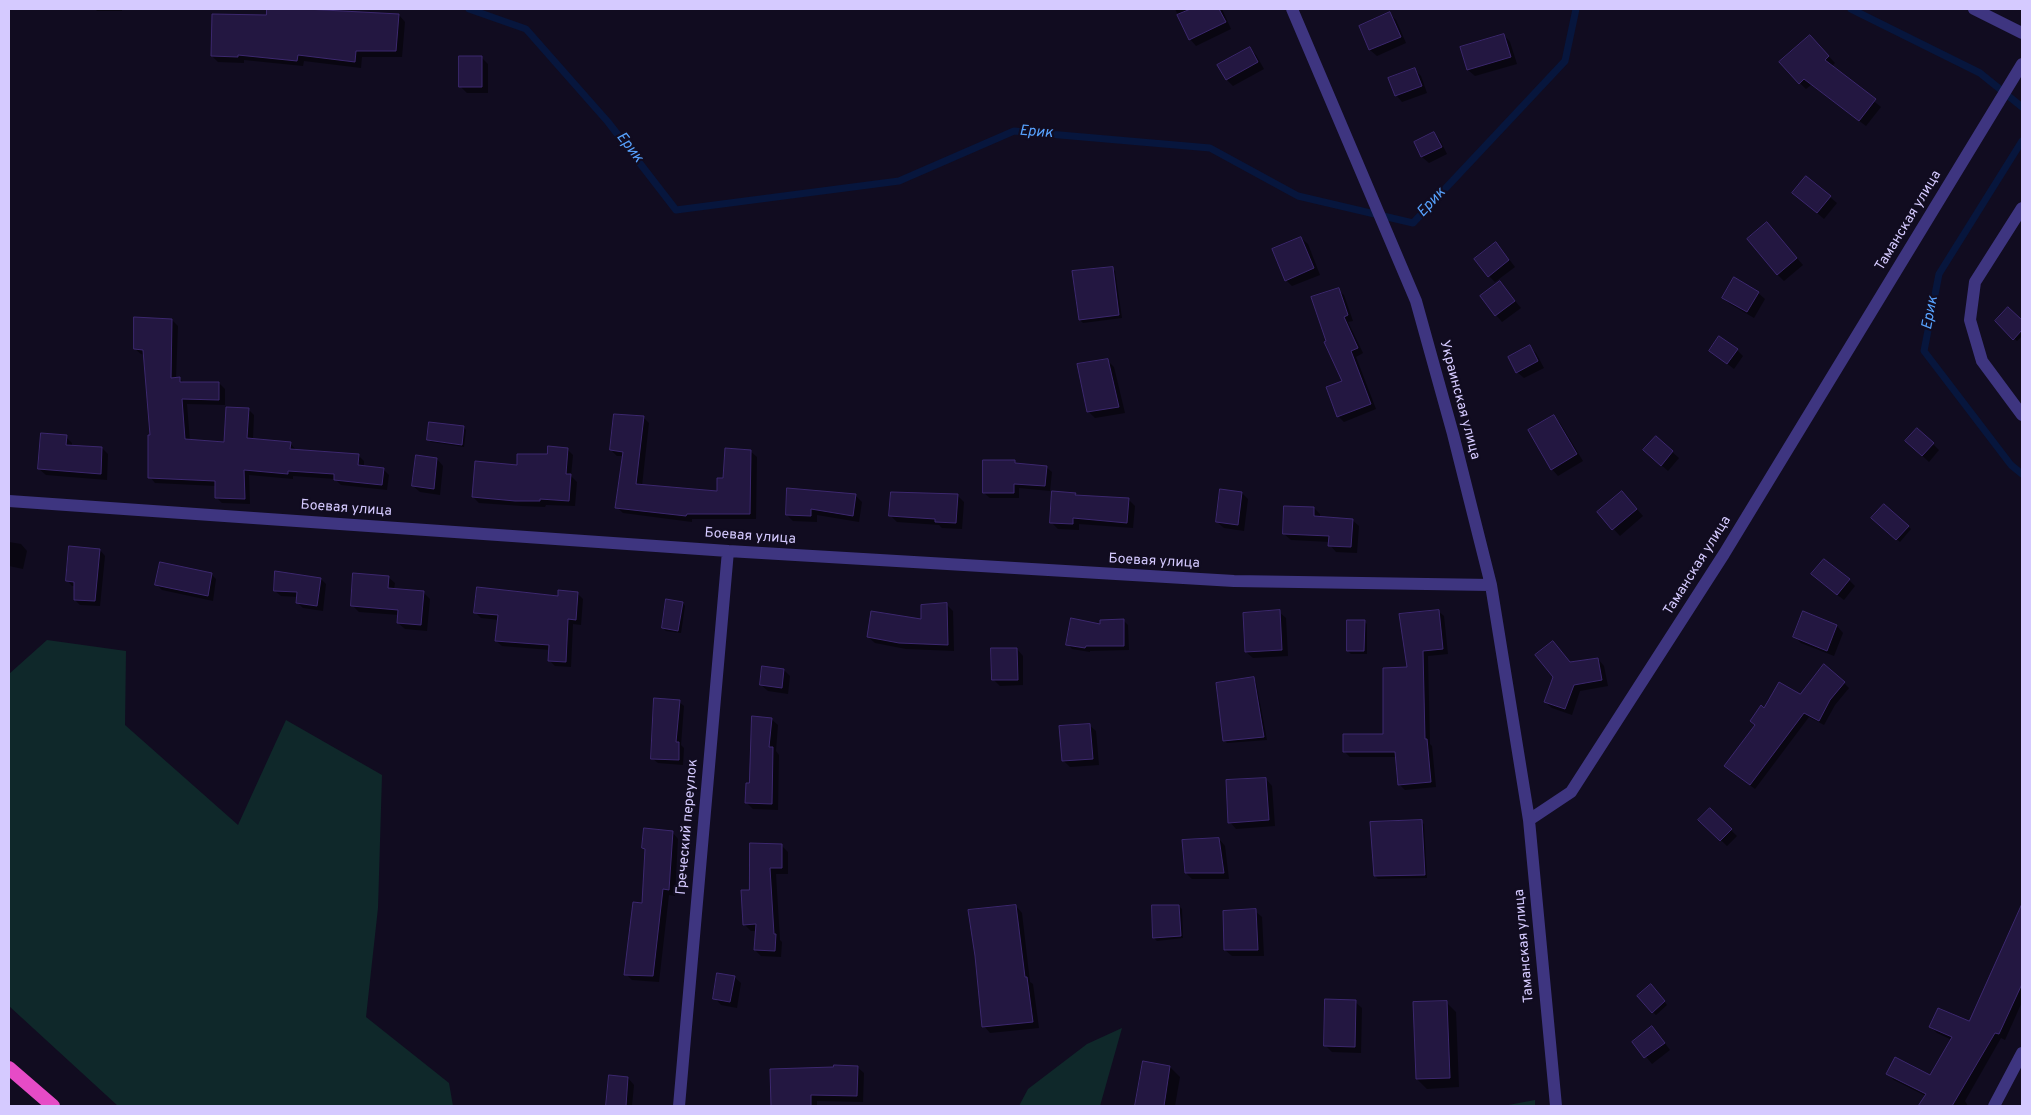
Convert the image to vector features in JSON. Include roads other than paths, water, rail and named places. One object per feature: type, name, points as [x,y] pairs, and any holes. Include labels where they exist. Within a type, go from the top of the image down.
[{"type":"highway","points":[[9,1068],[53,1106]]},
{"type":"street","name":"Украинская улица","points":[[1292,9],[1416,301],[1453,434],[1491,585],[1529,820]]},
{"type":"street","points":[[1974,9],[2022,33]]},
{"type":"street","name":"Таманская улица","points":[[1556,1106],[1529,820],[1571,792],[1724,554],[2022,64]]},
{"type":"street","points":[[2022,208],[1975,282],[1970,320],[1982,361],[2022,415]]},
{"type":"street","name":"Боевая улица","points":[[9,501],[728,551],[1234,581],[1491,585]]},
{"type":"street","name":"Греческий переулок","points":[[679,1106],[728,551]]},
{"type":"street","points":[[1994,1106],[2022,1053]]},
{"type":"waterway","name":"Ерик","points":[[469,9],[526,29],[608,122],[676,210],[899,181],[1014,131],[1210,148],[1298,196],[1413,223],[1565,61],[1576,9]]},
{"type":"waterway","name":"Ерик","points":[[1851,9],[1980,73],[2022,107]]},
{"type":"waterway","name":"Ерик","points":[[2022,141],[1939,274],[1924,351],[2011,465],[2022,474]]}]
